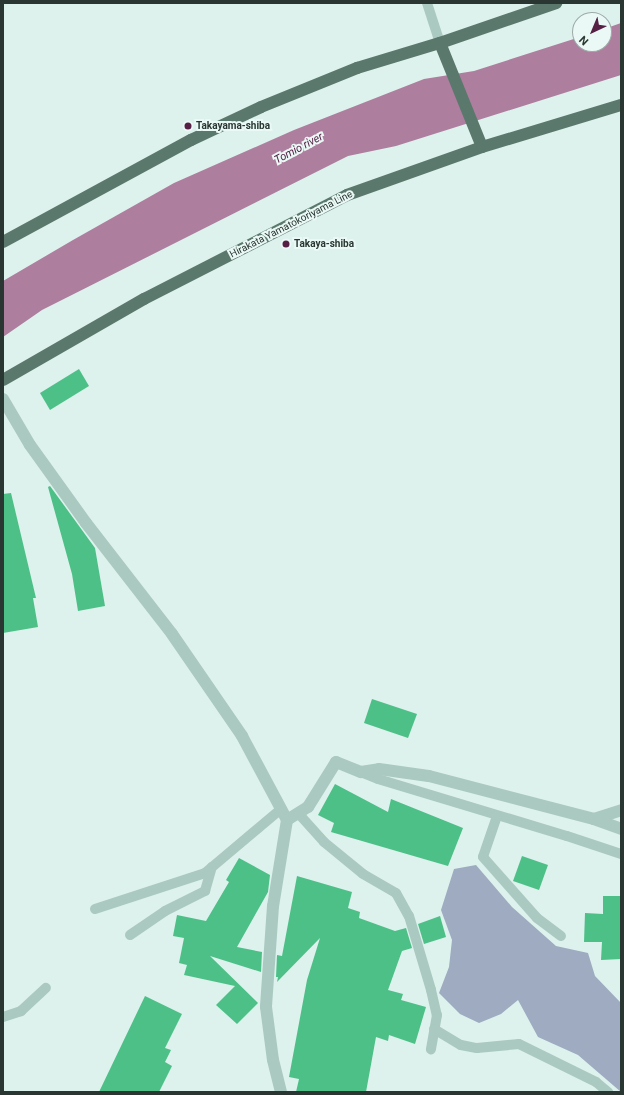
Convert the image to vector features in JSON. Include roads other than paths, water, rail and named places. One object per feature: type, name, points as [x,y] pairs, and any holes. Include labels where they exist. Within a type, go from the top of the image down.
[{"type":"main road","points":[[3,242],[178,147],[254,110],[357,68],[440,43],[556,3]]},
{"type":"main road","points":[[440,43],[482,147]]},
{"type":"main road","name":"Hirakata Yamatokoriyama Line","points":[[3,380],[144,299],[347,195],[482,147],[621,105]]},
{"type":"street","points":[[3,398],[35,451],[86,523],[172,634],[242,736],[287,820],[273,906],[266,1007],[273,1060],[281,1092]]},
{"type":"street","points":[[287,820],[308,807],[336,762],[361,772],[379,769],[429,776],[594,819],[621,829]]},
{"type":"street","points":[[594,819],[621,810]]},
{"type":"lane","points":[[427,3],[440,43]]},
{"type":"lane","points":[[361,772],[378,779],[567,836],[621,854]]},
{"type":"lane","points":[[95,909],[205,873],[281,808]]},
{"type":"lane","points":[[298,813],[324,842],[363,874],[396,893],[409,916],[431,990],[436,1015],[431,1049]]},
{"type":"lane","points":[[497,816],[483,857],[537,918],[561,936]]},
{"type":"lane","points":[[130,935],[165,911],[205,891],[212,867]]},
{"type":"lane","points":[[3,1017],[21,1011],[46,988]]},
{"type":"lane","points":[[434,1030],[461,1045],[477,1048],[519,1044],[596,1082],[608,1092]]},
{"type":"water","name":"Tomio river","points":[[621,23],[621,75],[396,146],[348,156],[42,310],[3,337],[3,281],[174,183],[294,130],[424,79],[474,71],[572,40],[572,52],[612,52],[612,26]]},
{"type":"place","name":"Takayama-shiba","points":[[188,126]]},
{"type":"place","name":"Takaya-shiba","points":[[286,244]]}]
